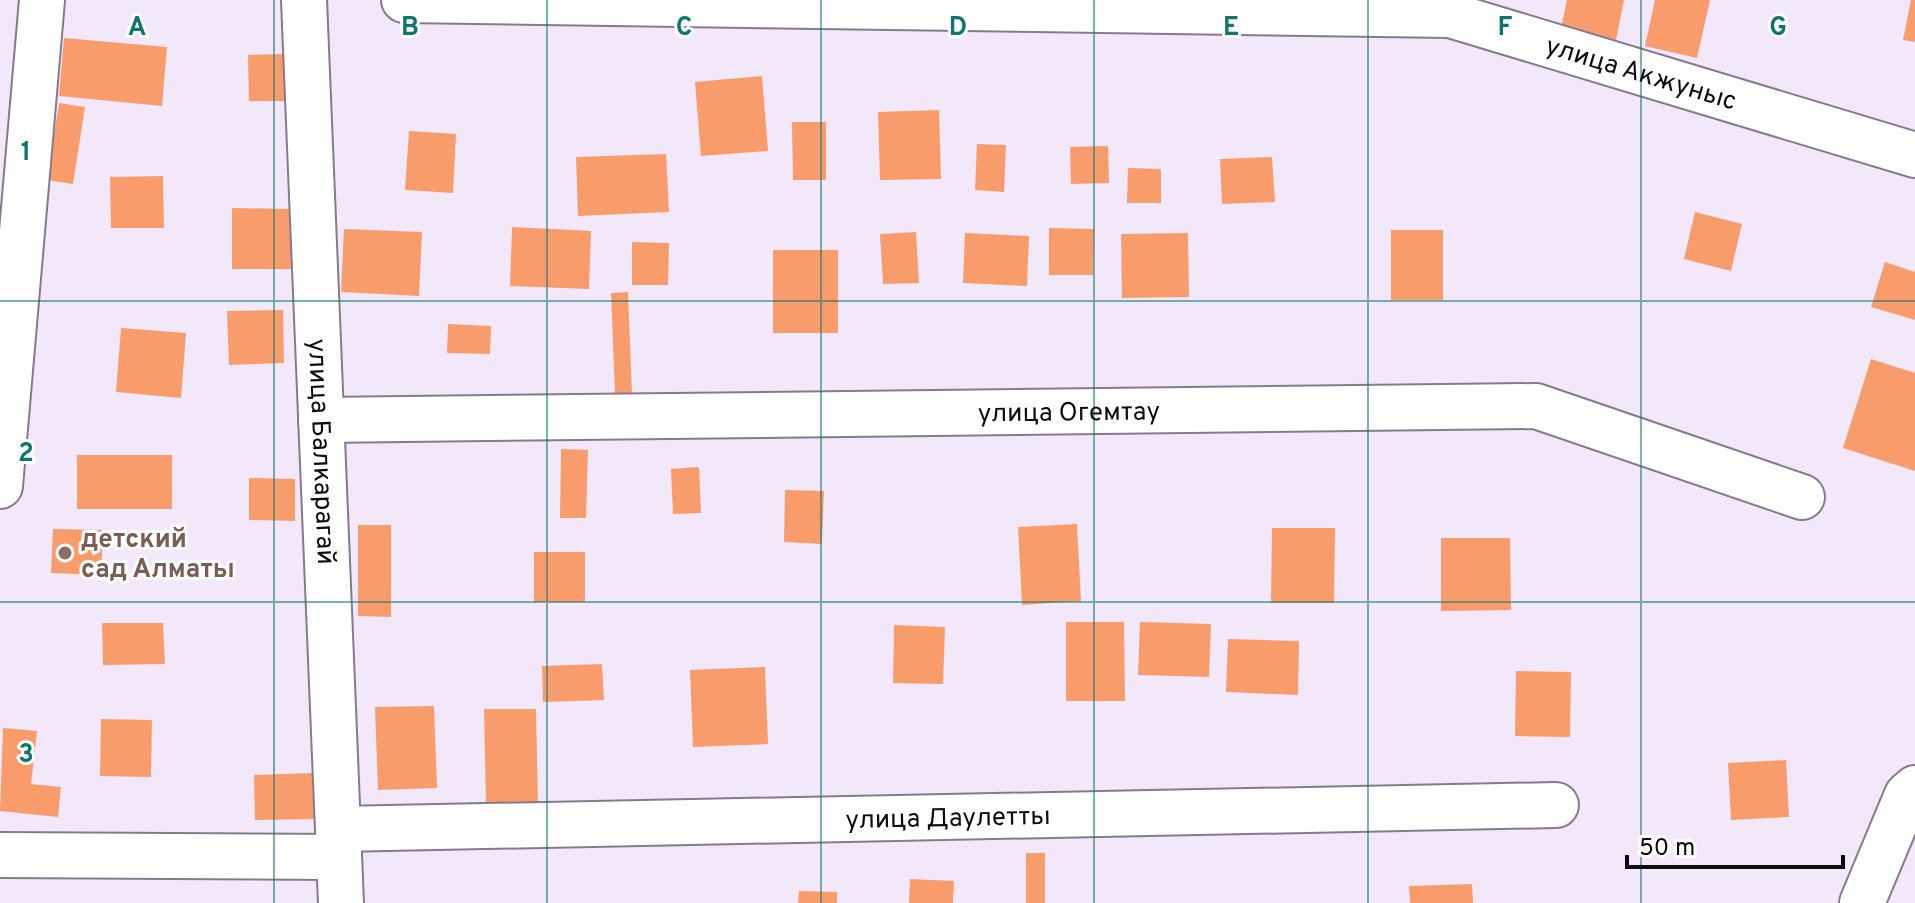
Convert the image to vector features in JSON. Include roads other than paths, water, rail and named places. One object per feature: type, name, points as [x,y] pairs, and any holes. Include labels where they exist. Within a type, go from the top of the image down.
[{"type":"street","points":[[0,486],[42,0]]},
{"type":"street","name":"улица Балкарагай","points":[[304,0],[341,903]]},
{"type":"street","name":"улица Акжуныс","points":[[404,0],[1450,15],[1915,155]]},
{"type":"street","name":"улица Огемтау","points":[[321,420],[1536,406],[1802,497]]},
{"type":"street","points":[[1862,903],[1907,795],[1915,788]]},
{"type":"street","name":"улица Даулетты","points":[[0,855],[1556,805]]},
{"type":"place","name":"детский сад Алматы","points":[[65,553]]}]
